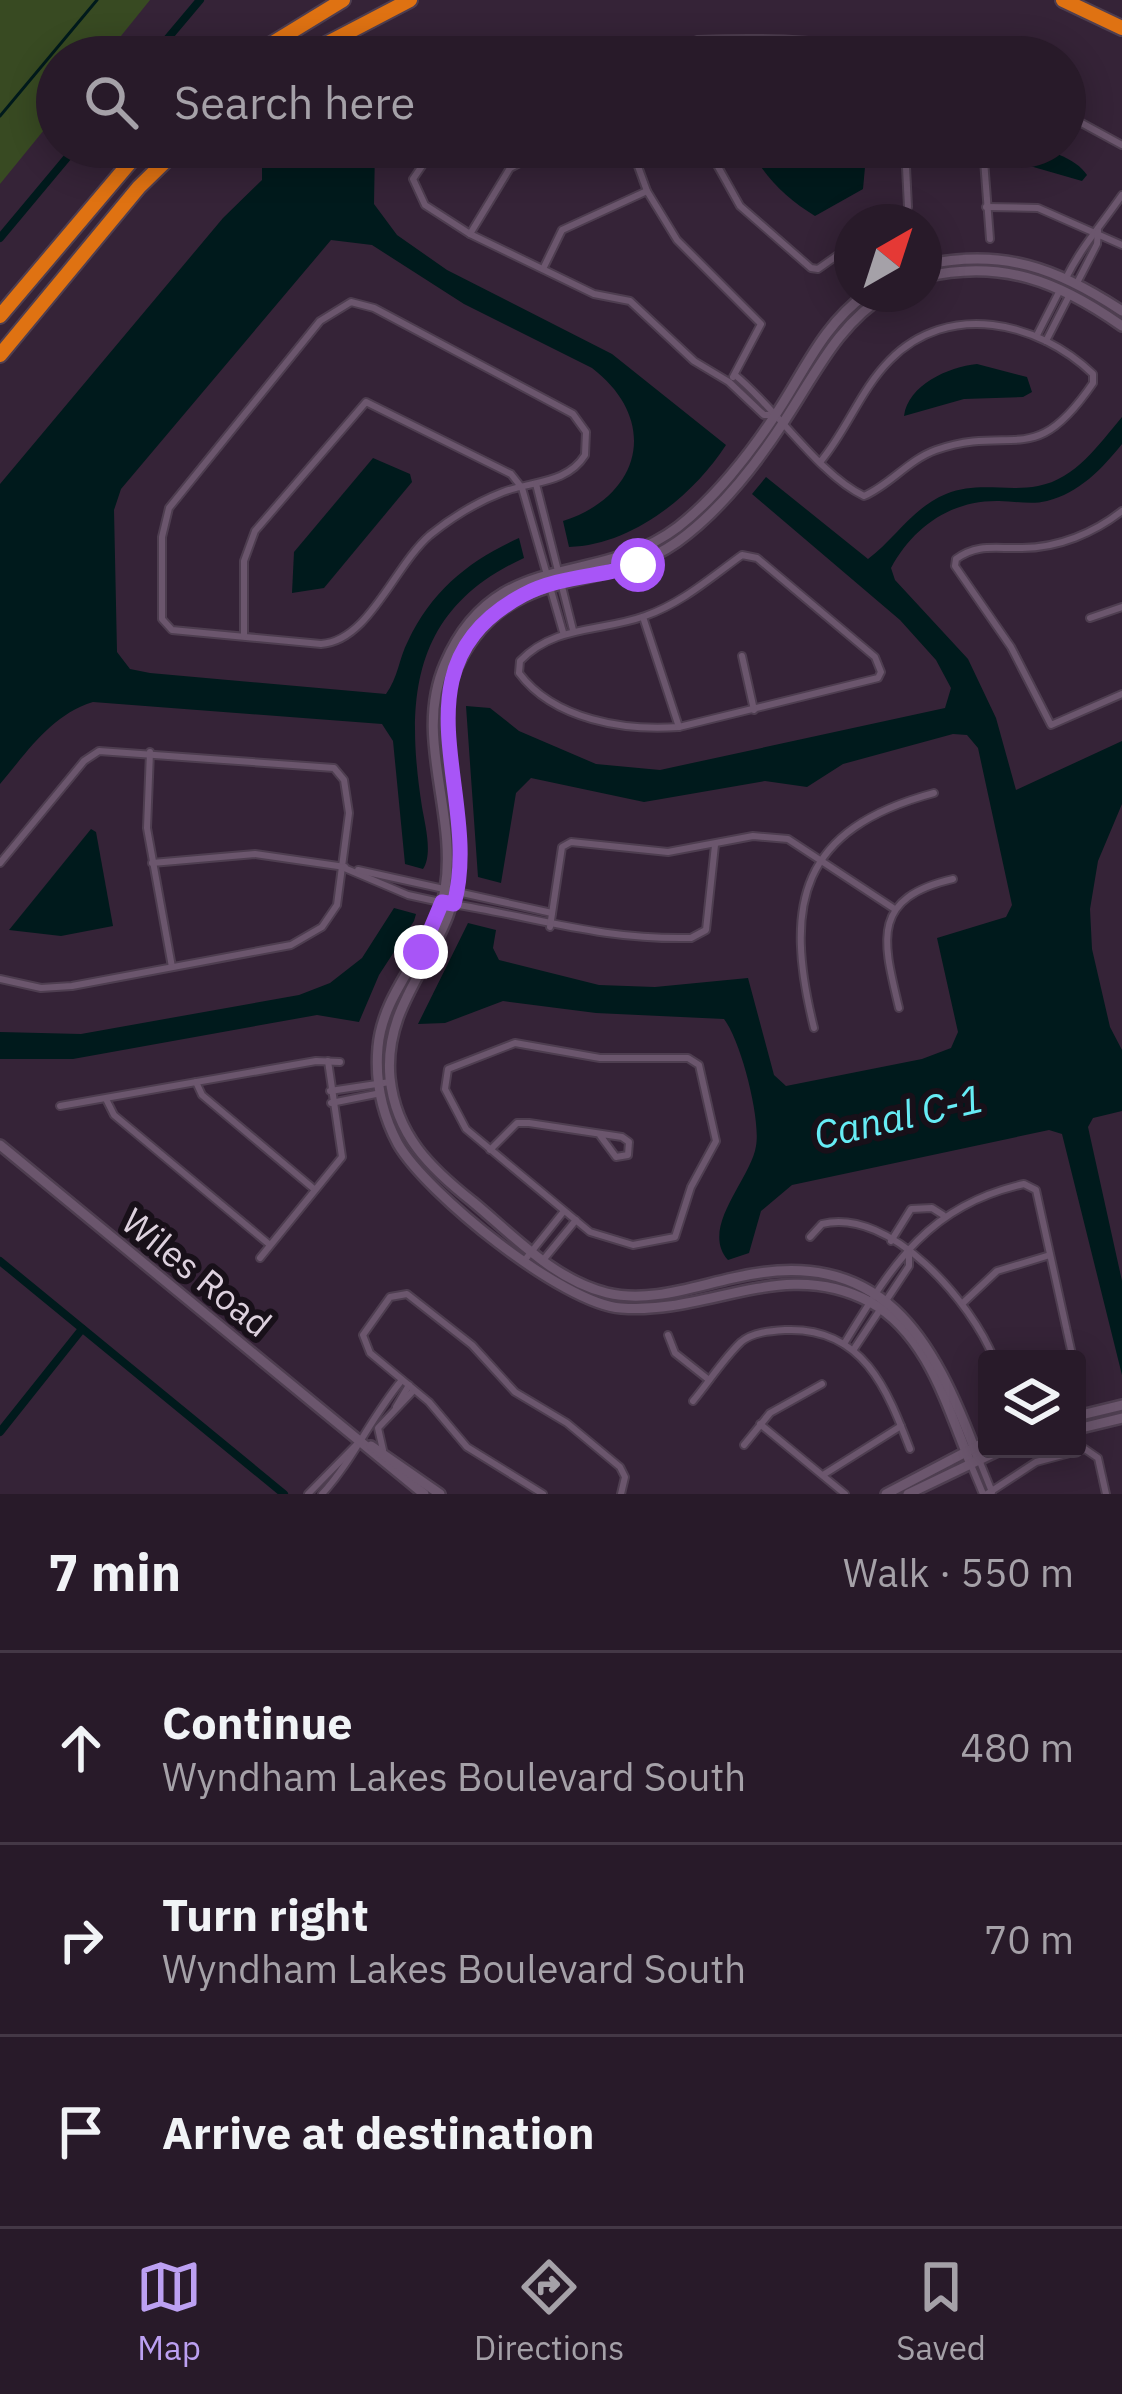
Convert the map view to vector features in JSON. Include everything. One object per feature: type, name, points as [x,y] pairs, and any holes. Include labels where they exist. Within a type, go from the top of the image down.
[{"type":"highway","points":[[284,36],[343,0]]},
{"type":"highway","points":[[341,36],[410,0]]},
{"type":"highway","points":[[1063,0],[1122,28]]},
{"type":"highway","points":[[0,316],[125,168]]},
{"type":"highway","points":[[0,356],[159,168]]},
{"type":"street","points":[[1086,126],[1122,146]]},
{"type":"street","points":[[417,168],[414,190],[425,205],[470,234],[594,294],[630,302],[670,341],[772,404],[780,419],[821,461],[864,496],[930,452],[976,442],[1035,441],[1063,421],[1093,382],[1093,374],[1037,335],[978,323],[952,327],[907,346],[877,376],[821,461]]},
{"type":"street","points":[[470,234],[509,168]]},
{"type":"street","points":[[638,168],[676,240],[761,324],[732,378]]},
{"type":"street","points":[[718,168],[740,206],[794,255],[818,269],[834,258]]},
{"type":"street","points":[[903,204],[904,168]]},
{"type":"street","points":[[983,168],[990,239]]},
{"type":"street","points":[[544,269],[568,226],[646,190]]},
{"type":"street","points":[[1046,340],[1086,238],[1097,231],[1122,194]]},
{"type":"street","points":[[986,207],[1039,208],[1122,245]]},
{"type":"street","points":[[942,263],[989,256],[1031,263],[1122,311]]},
{"type":"street","points":[[942,275],[986,269],[1070,284],[1122,326]]},
{"type":"street","points":[[1037,335],[1070,284]]},
{"type":"street","points":[[351,302],[374,308],[572,414],[586,431],[585,454],[579,465],[522,488],[473,506],[431,534],[397,570],[362,625],[342,640],[244,636],[165,626],[162,537],[169,508],[320,321],[351,302]]},
{"type":"street","points":[[450,897],[433,723],[438,685],[457,640],[479,612],[546,572],[622,557],[681,525],[780,419],[824,334],[847,312]]},
{"type":"street","points":[[865,312],[841,332],[708,515],[676,543],[638,565],[556,583],[493,616],[452,678],[445,716],[458,830],[450,897],[439,946],[400,1008],[385,1088],[406,1135],[426,1162],[539,1265],[585,1286],[621,1295],[665,1294],[758,1273],[809,1272],[873,1297],[934,1353],[987,1493],[1036,1462],[1092,1452],[1106,1494]]},
{"type":"street","points":[[244,636],[244,561],[255,531],[366,402],[498,465],[522,488],[546,572],[556,583],[574,630]]},
{"type":"street","points":[[536,484],[559,568],[556,583],[563,634]]},
{"type":"street","points":[[1122,511],[1086,534],[1054,544],[973,549],[955,566],[1011,647],[1052,725],[1122,694]]},
{"type":"street","points":[[534,530],[547,526]]},
{"type":"street","points":[[749,554],[875,657],[881,672],[871,682],[679,727],[648,729],[596,720],[548,698],[520,673],[520,662],[529,652],[563,634],[643,617],[749,554]]},
{"type":"street","points":[[1090,618],[1122,607]]},
{"type":"street","points":[[643,617],[679,727]]},
{"type":"street","points":[[742,656],[754,710]]},
{"type":"street","points":[[0,863],[84,761],[99,751],[334,768],[344,780],[349,813],[332,916],[310,938],[56,987],[0,979]]},
{"type":"street","points":[[150,752],[146,800],[152,863],[172,967]]},
{"type":"street","points":[[814,1028],[799,967],[797,929],[805,893],[822,857],[862,819],[934,793]]},
{"type":"street","points":[[550,927],[566,843],[668,851],[770,836],[804,845],[893,908]]},
{"type":"street","points":[[450,897],[528,916],[550,927],[624,938],[701,935],[711,904],[716,845]]},
{"type":"street","points":[[152,863],[255,854],[342,867],[408,896],[450,897],[552,913]]},
{"type":"street","points":[[899,1008],[885,940],[893,908],[914,893],[953,879]]},
{"type":"street","points":[[515,1043],[600,1058],[694,1060],[716,1141],[691,1187],[675,1237],[633,1245],[612,1241],[576,1220],[490,1150],[450,1105],[444,1078],[457,1064],[515,1043]]},
{"type":"street","points":[[260,1258],[344,1150],[328,1061]]},
{"type":"street","points":[[60,1106],[340,1062]]},
{"type":"street","points":[[196,1082],[202,1095],[314,1190]]},
{"type":"street","points":[[330,1091],[385,1088]]},
{"type":"street","points":[[332,1102],[385,1088]]},
{"type":"street","points":[[106,1100],[114,1115],[270,1245]]},
{"type":"street","points":[[490,1150],[517,1124],[598,1134],[622,1137],[629,1142],[628,1155],[616,1157],[598,1134]]},
{"type":"street","name":"Wiles Road","points":[[0,1144],[424,1494]]},
{"type":"street","points":[[844,1344],[898,1258],[943,1215],[996,1190],[1032,1185],[1071,1350]]},
{"type":"street","points":[[891,1241],[911,1209],[932,1208],[943,1215]]},
{"type":"street","points":[[528,1256],[565,1211]]},
{"type":"street","points":[[539,1265],[576,1220]]},
{"type":"street","points":[[810,1237],[830,1222],[891,1241],[909,1252],[964,1302],[989,1350]]},
{"type":"street","points":[[854,1349],[909,1265],[909,1252]]},
{"type":"street","points":[[964,1302],[998,1271],[1050,1255]]},
{"type":"street","points":[[543,1494],[467,1447],[409,1385],[370,1353],[363,1335],[398,1293],[422,1304],[472,1345],[500,1379],[620,1467],[625,1477],[621,1494]]},
{"type":"street","points":[[693,1401],[752,1335],[812,1331],[854,1349],[880,1378],[910,1450]]},
{"type":"street","points":[[668,1335],[675,1353],[710,1381]]},
{"type":"street","points":[[744,1445],[781,1406],[822,1384]]},
{"type":"street","points":[[322,1494],[362,1440],[368,1422],[409,1385]]},
{"type":"street","points":[[384,1453],[376,1431],[409,1385]]},
{"type":"street","points":[[396,1407],[397,1394]]},
{"type":"street","points":[[1086,1414],[1122,1405]]},
{"type":"street","points":[[1086,1427],[1122,1418]]},
{"type":"street","points":[[760,1424],[845,1494]]},
{"type":"street","points":[[823,1475],[901,1426]]},
{"type":"street","points":[[308,1494],[362,1440]]},
{"type":"street","name":"Wiles Road","points":[[362,1440],[440,1494]]},
{"type":"street","points":[[886,1494],[978,1444]]},
{"type":"street","points":[[908,1494],[979,1458]]},
{"type":"green space","points":[[0,0],[150,0],[121,36],[36,36],[36,140],[0,184]]},
{"type":"water","points":[[262,168],[375,168],[374,204],[397,235],[447,270],[612,354],[726,445],[696,482],[659,514],[615,537],[569,547],[563,521],[610,494],[633,455],[634,433],[614,388],[592,368],[464,304],[372,245],[331,240],[121,489],[114,510],[117,652],[130,669],[150,673],[386,694],[429,606],[469,567],[519,538],[524,558],[458,603],[438,630],[425,661],[415,729],[428,848],[423,869],[405,864],[393,741],[382,724],[93,702],[52,725],[0,784],[0,484],[223,218],[262,180]]},
{"type":"water","points":[[762,168],[865,168],[863,189],[815,216]]},
{"type":"water","points":[[1037,168],[1080,168],[1087,175],[1082,181]]},
{"type":"water","points":[[977,364],[1027,377],[1032,392],[1023,397],[964,399],[904,416],[921,387],[954,369]]},
{"type":"water","name":"Canal C-1","points":[[1122,417],[1122,444],[1080,486],[1047,501],[981,502],[950,511],[910,540],[891,568],[895,580],[968,659],[996,718],[1016,790],[1122,741],[1122,804],[1098,861],[1090,909],[1092,949],[1110,1027],[1122,1050],[1122,1111],[1093,1118],[1088,1127],[1122,1281],[1122,1375],[1062,1134],[1049,1130],[792,1185],[761,1211],[749,1253],[728,1260],[719,1233],[752,1159],[757,1134],[743,1062],[724,1019],[596,1013],[503,1001],[445,1023],[418,1024],[468,923],[496,930],[493,948],[499,960],[599,985],[655,987],[748,978],[774,1075],[786,1086],[922,1059],[951,1048],[958,1032],[937,938],[1006,917],[1012,905],[978,748],[967,735],[953,734],[843,764],[807,787],[765,781],[644,802],[531,778],[516,793],[501,883],[478,877],[466,706],[490,708],[519,731],[596,764],[660,770],[945,708],[951,688],[936,660],[900,620],[752,494],[766,477],[868,559],[923,507],[946,494],[969,488],[1038,486],[1064,476],[1086,459]]},
{"type":"water","points":[[373,458],[410,474],[412,482],[324,588],[292,593],[294,552]]},
{"type":"water","points":[[91,829],[96,832],[113,926],[61,936],[9,930]]},
{"type":"water","points":[[394,908],[416,914],[414,921],[379,975],[359,1022],[317,1015],[73,1059],[0,1059],[0,1032],[81,1034],[299,995],[330,983],[362,958]]},
{"type":"waterway","points":[[67,36],[97,0]]},
{"type":"waterway","points":[[170,36],[200,0]]},
{"type":"waterway","points":[[0,116],[36,73]]},
{"type":"waterway","points":[[0,238],[58,168]]},
{"type":"waterway","points":[[0,1261],[284,1494]]},
{"type":"waterway","points":[[0,1432],[82,1329]]},
{"type":"route","points":[[421,952],[442,902],[454,904],[457,892],[460,855],[445,716],[452,678],[461,660],[493,616],[523,595],[550,584],[638,565]]}]
